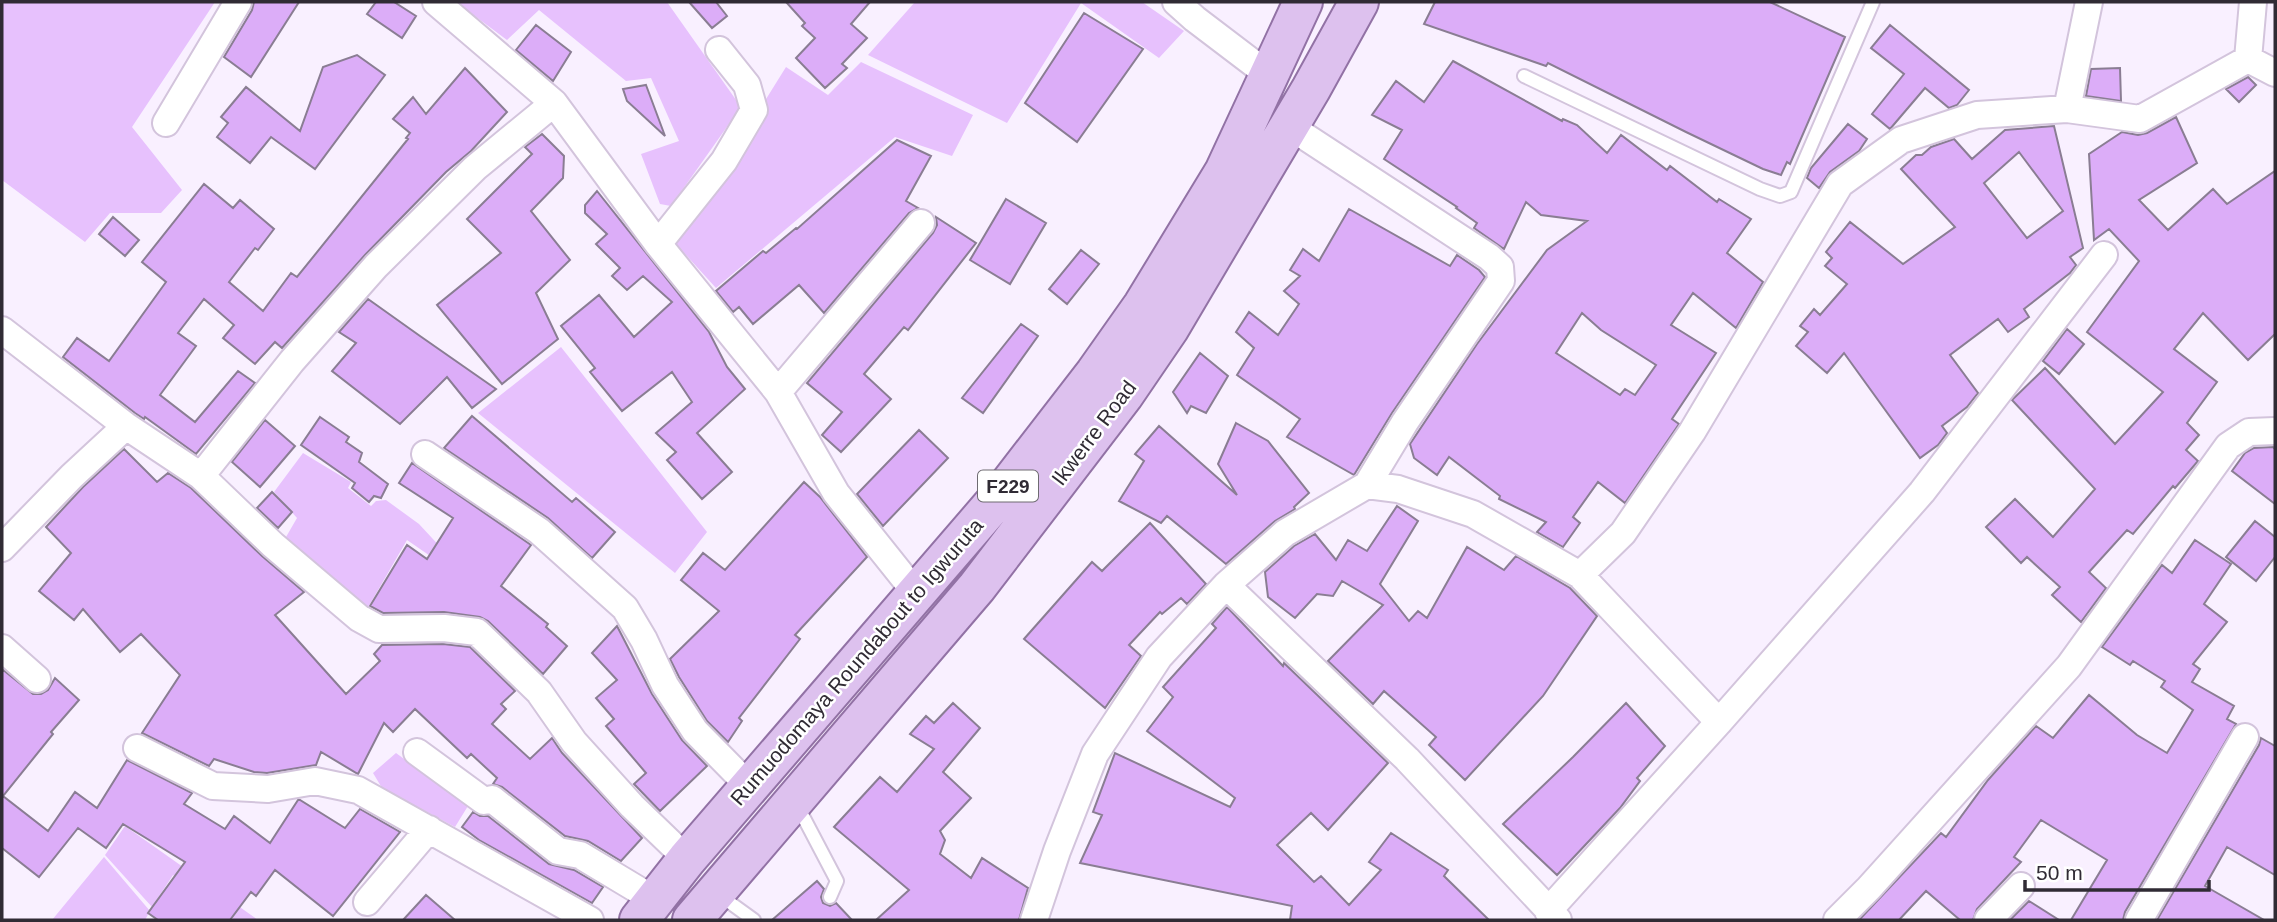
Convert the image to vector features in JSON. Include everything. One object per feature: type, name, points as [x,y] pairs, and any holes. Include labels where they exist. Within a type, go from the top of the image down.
[{"type":"main road","name":"Rumuodomaya Roundabout to Igwuruta","points":[[647,910],[687,859],[1048,435],[1143,305],[1224,172],[1303,2]]},
{"type":"main road","name":"Ikwerre Road","points":[[698,913],[976,587],[1124,395],[1169,329],[1359,2]]},
{"type":"street","points":[[166,123],[238,2]]},
{"type":"street","points":[[436,2],[554,103],[658,244],[778,393],[836,494],[916,593]]},
{"type":"street","points":[[1176,2],[1270,76]]},
{"type":"street","points":[[2067,109],[2089,2]]},
{"type":"street","points":[[2248,59],[2253,2]]},
{"type":"street","points":[[658,244],[724,161],[754,110],[747,85],[719,50]]},
{"type":"street","points":[[1580,575],[1623,533],[1692,432],[1840,184],[1901,140],[1977,115],[2067,109],[2140,119],[2248,59]]},
{"type":"street","points":[[2248,59],[2275,73]]},
{"type":"street","points":[[201,476],[292,361],[376,266],[475,168],[554,103]]},
{"type":"street","points":[[1034,920],[1057,851],[1095,754],[1159,657],[1226,584],[1285,533],[1367,485],[1405,422],[1502,281],[1500,267],[1489,257],[1289,126]]},
{"type":"street","points":[[778,393],[921,223]]},
{"type":"street","points":[[1226,584],[1407,759],[1553,916],[1719,722],[1923,492],[2104,256]]},
{"type":"street","points":[[2,330],[126,426],[201,476],[274,545],[359,618],[379,629],[444,628],[477,632],[539,692],[574,742],[632,806],[687,859]]},
{"type":"street","points":[[2,548],[72,476],[126,426]]},
{"type":"street","points":[[1837,920],[1870,888],[2069,666],[2228,446],[2249,432],[2275,431]]},
{"type":"street","points":[[425,454],[539,531],[625,608],[644,640],[665,685],[695,731],[750,787]]},
{"type":"street","points":[[1367,485],[1398,489],[1473,514],[1580,575],[1719,722]]},
{"type":"street","points":[[2,648],[37,679]]},
{"type":"street","points":[[2139,920],[2245,737]]},
{"type":"street","points":[[137,748],[213,786],[268,789],[315,781],[358,790],[590,920]]},
{"type":"street","points":[[417,751],[484,801],[492,799],[558,851],[580,855],[647,910]]},
{"type":"street","points":[[366,902],[429,829]]},
{"type":"street","points":[[1988,920],[2021,886]]},
{"type":"lane","points":[[1524,76],[1760,189],[1780,196],[1791,192],[1873,2]]},
{"type":"lane","points":[[795,800],[837,881],[830,897]]},
{"type":"lane","points":[[698,913],[754,920]]},
{"type":"shaded area","points":[[2,2],[215,2],[132,127],[182,190],[161,213],[110,213],[85,242],[2,180]]},
{"type":"shaded area","points":[[456,2],[667,2],[741,107],[671,206],[660,204],[641,154],[679,141],[651,78],[626,81],[539,10],[507,40]]},
{"type":"shaded area","points":[[915,2],[1142,2],[1184,31],[1159,58],[1081,3],[1007,123],[868,55]]},
{"type":"shaded area","points":[[861,62],[973,115],[952,156],[895,137],[716,288],[676,244],[786,67],[828,95]]},
{"type":"shaded area","points":[[561,347],[707,532],[675,573],[478,413]]},
{"type":"shaded area","points":[[303,453],[351,482],[348,488],[371,506],[376,501],[386,500],[419,524],[445,552],[436,560],[407,540],[366,611],[286,537],[297,518],[274,492]]},
{"type":"shaded area","points":[[396,753],[468,806],[455,827],[382,788],[373,773]]},
{"type":"shaded area","points":[[125,826],[258,920],[235,920],[173,875],[152,907],[105,855]]},
{"type":"shaded area","points":[[104,857],[150,911],[145,920],[52,920]]},
{"type":"building","points":[[254,2],[299,2],[251,77],[224,57]]},
{"type":"building","points":[[376,2],[394,2],[416,16],[402,38],[367,14]]},
{"type":"building","points":[[689,2],[716,2],[727,16],[712,28]]},
{"type":"building","points":[[786,2],[870,2],[851,24],[867,38],[842,64],[847,68],[825,88],[796,58],[815,38],[802,26],[805,23]]},
{"type":"building","points":[[1435,2],[1770,2],[1845,37],[1790,164],[1787,162],[1781,175],[1686,132],[1548,63],[1546,66],[1424,24]]},
{"type":"building","points":[[1084,13],[1143,49],[1077,142],[1025,103]]},
{"type":"building","points":[[536,25],[571,52],[553,81],[516,50]]},
{"type":"building","points":[[1890,25],[1969,90],[1957,105],[1949,108],[1925,88],[1890,129],[1872,114],[1904,74],[1871,48]]},
{"type":"building","points":[[357,55],[385,75],[315,169],[271,137],[250,163],[217,137],[228,123],[221,117],[246,87],[300,131],[323,67]]},
{"type":"building","points":[[1453,61],[1562,121],[1563,119],[1577,125],[1607,153],[1621,135],[1667,170],[1670,166],[1717,202],[1719,199],[1751,219],[1727,253],[1763,282],[1736,328],[1693,293],[1671,325],[1716,353],[1672,419],[1679,424],[1625,503],[1598,482],[1573,517],[1580,523],[1563,547],[1537,532],[1546,522],[1499,499],[1500,496],[1449,457],[1437,475],[1414,458],[1410,444],[1477,344],[1547,250],[1587,221],[1541,215],[1526,202],[1504,249],[1474,228],[1477,223],[1457,207],[1384,159],[1402,130],[1372,115],[1396,81],[1424,102]],"holes":[[[1582,313],[1601,330],[1656,365],[1635,395],[1625,389],[1620,395],[1556,353]]]},
{"type":"building","points":[[465,68],[507,112],[365,255],[282,348],[275,342],[255,364],[223,338],[234,325],[204,299],[178,333],[196,346],[160,395],[195,422],[238,371],[255,383],[196,454],[145,417],[144,419],[135,413],[63,357],[77,338],[109,361],[166,282],[142,262],[204,184],[233,208],[240,200],[274,229],[258,250],[255,248],[229,282],[263,311],[291,273],[297,277],[408,139],[406,138],[410,133],[393,119],[413,97],[426,114]]},
{"type":"building","points":[[2120,68],[2121,101],[2086,96],[2091,69]]},
{"type":"building","points":[[2248,77],[2256,85],[2239,102],[2226,89]]},
{"type":"building","points":[[646,85],[665,136],[627,101],[623,89]]},
{"type":"building","points":[[2176,117],[2197,163],[2139,200],[2168,230],[2213,189],[2227,204],[2275,171],[2275,334],[2248,360],[2203,313],[2174,349],[2217,382],[2187,423],[2199,435],[2186,450],[2198,461],[2133,534],[2127,530],[2089,572],[2106,588],[2081,622],[2052,595],[2060,587],[2027,557],[2021,563],[1986,527],[2015,499],[2053,537],[2095,489],[2012,400],[2045,368],[2115,444],[2163,392],[2087,332],[2139,261],[2109,229],[2094,240],[2089,154],[2122,132],[2138,135],[2147,133]]},
{"type":"building","points":[[1848,124],[1867,139],[1859,151],[1830,172],[1819,188],[1807,178],[1811,168]]},
{"type":"building","points":[[2054,126],[2083,248],[2070,257],[2076,265],[2070,273],[2024,309],[2029,317],[2008,332],[1998,319],[1950,355],[1978,393],[1967,407],[1942,426],[1947,433],[1938,445],[1920,458],[1844,353],[1827,373],[1796,346],[1808,332],[1800,326],[1814,309],[1820,315],[1847,284],[1825,266],[1832,258],[1826,252],[1850,222],[1903,264],[1955,227],[1901,169],[1916,155],[1922,155],[1931,147],[1954,139],[1972,159],[2005,130]],"holes":[[[2019,152],[2063,211],[2027,238],[1984,183]]]},
{"type":"building","points":[[542,134],[564,156],[563,178],[531,211],[570,260],[536,293],[558,339],[502,384],[437,305],[501,253],[467,219],[532,154],[525,147]]},
{"type":"building","points":[[897,140],[931,156],[906,201],[918,208],[909,213],[824,313],[799,285],[753,324],[739,307],[733,312],[716,291],[763,251],[766,253],[797,229]]},
{"type":"building","points":[[597,191],[709,332],[727,367],[745,389],[697,433],[732,472],[702,499],[667,460],[676,452],[656,433],[692,402],[672,372],[622,411],[590,372],[595,368],[561,326],[599,295],[634,337],[672,302],[643,276],[627,290],[612,276],[620,268],[596,244],[607,234],[585,213],[585,205]]},
{"type":"building","points":[[1006,199],[1046,223],[1010,284],[970,260]]},
{"type":"building","points":[[1349,209],[1450,266],[1457,255],[1485,277],[1392,413],[1354,475],[1287,437],[1300,419],[1237,375],[1254,348],[1236,332],[1249,312],[1278,335],[1299,304],[1284,291],[1300,276],[1290,270],[1303,249],[1319,261]]},
{"type":"building","points":[[113,217],[139,240],[125,256],[99,234]]},
{"type":"building","points":[[936,217],[976,243],[908,330],[904,327],[864,374],[891,399],[841,452],[822,435],[842,412],[807,383],[933,233],[937,225]]},
{"type":"building","points":[[1081,250],[1099,264],[1067,304],[1049,289]]},
{"type":"building","points":[[368,299],[496,389],[472,408],[447,377],[400,424],[332,371],[356,343],[339,332]]},
{"type":"building","points":[[1021,324],[1038,336],[983,413],[962,398]]},
{"type":"building","points":[[2067,329],[2084,344],[2059,374],[2043,361]]},
{"type":"building","points":[[1200,353],[1228,376],[1206,413],[1191,406],[1187,413],[1173,392]]},
{"type":"building","points":[[472,416],[572,502],[576,498],[615,532],[592,558],[548,518],[444,448]]},
{"type":"building","points":[[320,417],[349,437],[346,442],[362,453],[359,462],[388,484],[381,498],[374,496],[369,502],[352,488],[355,483],[301,445]]},
{"type":"building","points":[[265,420],[295,446],[260,487],[232,462]]},
{"type":"building","points":[[1236,423],[1268,441],[1309,493],[1295,509],[1275,521],[1226,564],[1167,516],[1161,523],[1119,501],[1144,461],[1135,454],[1159,426],[1237,495],[1218,464]]},
{"type":"building","points":[[919,430],[948,458],[883,526],[857,494]]},
{"type":"building","points":[[2273,447],[2275,504],[2232,471],[2245,453],[2254,448]]},
{"type":"building","points":[[124,449],[157,482],[168,473],[191,488],[304,592],[275,615],[346,694],[380,661],[374,654],[382,645],[443,644],[470,647],[515,691],[501,704],[506,709],[492,724],[530,759],[552,738],[562,753],[642,838],[621,861],[588,841],[565,836],[502,787],[493,784],[497,778],[471,754],[467,758],[415,709],[393,732],[384,723],[358,774],[321,752],[316,765],[267,773],[254,772],[214,759],[209,766],[142,733],[180,675],[141,634],[120,652],[83,609],[74,620],[39,591],[71,553],[46,527],[83,487]]},
{"type":"building","points":[[412,463],[531,545],[501,586],[548,624],[546,627],[567,646],[543,674],[488,621],[480,617],[444,612],[383,613],[370,606],[407,545],[427,559],[453,518],[399,483]]},
{"type":"building","points":[[804,482],[820,497],[867,557],[795,635],[800,639],[739,718],[742,721],[728,742],[707,721],[670,659],[719,611],[681,580],[703,553],[725,570]]},
{"type":"building","points":[[272,492],[292,512],[278,528],[257,508]]},
{"type":"building","points":[[1397,506],[1418,521],[1380,584],[1409,621],[1418,611],[1427,618],[1467,547],[1504,570],[1516,556],[1570,588],[1597,616],[1543,696],[1465,780],[1429,745],[1436,737],[1384,691],[1373,704],[1328,661],[1383,605],[1342,581],[1333,596],[1317,594],[1295,618],[1268,597],[1265,572],[1294,546],[1315,534],[1336,560],[1348,540],[1367,551]]},
{"type":"building","points":[[2255,521],[2275,537],[2275,557],[2256,581],[2226,557]]},
{"type":"building","points":[[1150,523],[1206,584],[1187,604],[1181,598],[1162,614],[1160,612],[1129,645],[1141,656],[1105,708],[1024,639],[1092,562],[1102,571]]},
{"type":"building","points":[[2195,540],[2231,564],[2204,604],[2227,622],[2193,664],[2200,669],[2192,682],[2234,706],[2227,719],[2236,724],[2125,912],[2123,920],[2071,920],[2107,860],[2041,820],[2014,857],[2021,862],[1977,909],[1973,920],[1960,920],[1926,891],[1899,920],[1859,920],[1941,833],[1946,837],[1988,780],[2036,726],[2053,738],[2089,695],[2137,735],[2167,753],[2193,710],[2161,687],[2165,681],[2133,661],[2130,665],[2102,647],[2162,565],[2172,573]]},
{"type":"building","points":[[1227,607],[1283,666],[1284,663],[1388,763],[1328,830],[1311,813],[1277,845],[1314,882],[1321,876],[1349,905],[1381,870],[1369,862],[1391,833],[1448,870],[1444,876],[1489,920],[1290,920],[1292,906],[1080,863],[1102,815],[1093,812],[1115,753],[1230,807],[1235,798],[1147,731],[1173,697],[1163,687],[1216,628],[1212,624]]},
{"type":"building","points":[[617,626],[652,694],[682,740],[707,766],[660,811],[634,784],[646,773],[606,726],[614,719],[596,698],[617,680],[592,653]]},
{"type":"building","points":[[2,669],[33,694],[48,690],[55,678],[79,700],[3,796],[48,831],[75,792],[97,808],[127,760],[192,793],[184,804],[225,829],[234,816],[270,843],[298,800],[345,828],[360,809],[400,832],[333,916],[275,870],[256,896],[251,892],[230,920],[158,920],[148,913],[185,862],[123,824],[106,848],[78,828],[39,877],[2,848]]},
{"type":"building","points":[[953,703],[980,728],[943,772],[971,798],[940,831],[945,840],[940,854],[971,878],[982,858],[1028,888],[1019,920],[876,920],[909,890],[834,827],[880,777],[897,792],[934,749],[910,734],[926,716],[934,723]]},
{"type":"building","points":[[1626,703],[1665,746],[1637,778],[1640,781],[1620,808],[1557,875],[1503,824]]},
{"type":"building","points":[[2261,738],[2275,746],[2275,875],[2227,847],[2205,886],[2264,920],[2157,920],[2259,745]]},
{"type":"building","points":[[473,812],[488,816],[549,864],[574,870],[603,887],[592,903],[479,840],[462,827]]},
{"type":"building","points":[[817,881],[824,889],[821,897],[823,903],[830,906],[836,903],[852,920],[772,920]]},
{"type":"building","points":[[426,895],[455,920],[403,920]]},
{"type":"building","points":[[2029,901],[2059,920],[2010,920]]}]
